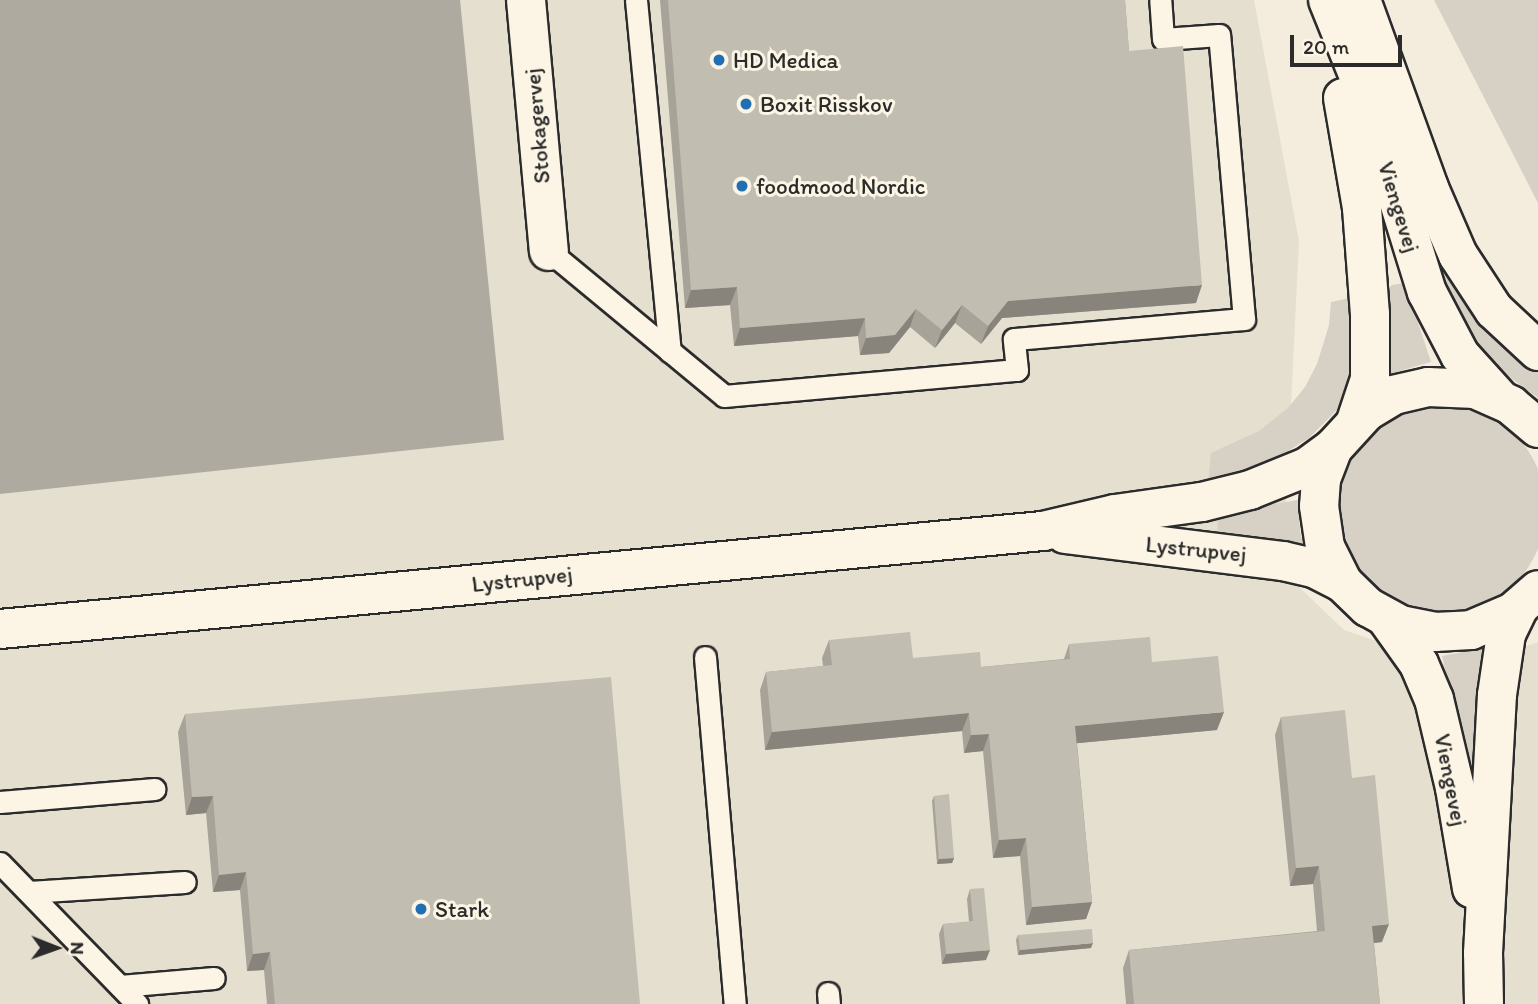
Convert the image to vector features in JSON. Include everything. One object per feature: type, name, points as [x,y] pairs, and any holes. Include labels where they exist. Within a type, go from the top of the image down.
[{"type":"street","name":"Stokagervej","points":[[526,0],[548,251]]},
{"type":"street","name":"Viengevej","points":[[1326,0],[1364,89],[1427,292],[1461,355],[1499,398]]},
{"type":"street","name":"Viengevej","points":[[1326,0],[1357,171],[1367,245],[1370,372],[1363,406],[1321,479],[1320,520],[1325,547],[1343,583]]},
{"type":"street","points":[[1361,0],[1429,188],[1458,255],[1494,310],[1538,351]]},
{"type":"street","name":"Lystrupvej","points":[[0,629],[1043,531],[1115,514],[1202,502],[1250,490],[1307,467],[1394,396],[1428,387],[1475,389],[1499,398]]},
{"type":"street","points":[[1499,398],[1536,424]]},
{"type":"street","name":"Lystrupvej","points":[[1043,531],[1283,561],[1314,568],[1343,583]]},
{"type":"street","points":[[1343,583],[1359,600],[1387,619],[1424,631],[1458,632],[1483,626],[1528,599]]},
{"type":"street","name":"Viengevej","points":[[1483,1004],[1483,953],[1499,681],[1506,634],[1528,599]]},
{"type":"street","name":"Viengevej","points":[[1387,619],[1419,664],[1434,699],[1455,788],[1483,953]]},
{"type":"lane","points":[[636,0],[670,351]]},
{"type":"lane","points":[[548,251],[724,396],[1017,370],[1014,339],[1244,319],[1219,34],[1163,39],[1160,0]]},
{"type":"lane","points":[[705,657],[735,1004]]},
{"type":"lane","points":[[0,802],[154,789]]},
{"type":"lane","points":[[0,863],[137,1004]]},
{"type":"lane","points":[[29,892],[185,882]]},
{"type":"lane","points":[[120,986],[215,978]]},
{"type":"shaded area","points":[[0,0],[1254,0],[1299,241],[1285,526],[1299,587],[1344,630],[1462,670],[1538,642],[1538,1004],[0,1004]]},
{"type":"shaded area","points":[[0,0],[460,0],[504,440],[0,494]]},
{"type":"shaded area","points":[[1434,0],[1538,0],[1538,203]]},
{"type":"shaded area","points":[[1449,267],[1538,364],[1538,398],[1500,370],[1466,335],[1435,273]]},
{"type":"shaded area","points":[[1405,283],[1431,362],[1389,374],[1385,292],[1392,285]]},
{"type":"shaded area","points":[[1355,297],[1357,363],[1341,406],[1309,438],[1275,459],[1208,484],[1211,453],[1259,431],[1288,408],[1305,387],[1317,364],[1329,325],[1331,302]]},
{"type":"shaded area","points":[[1442,405],[1482,413],[1515,436],[1538,469],[1546,509],[1538,549],[1515,582],[1482,605],[1442,613],[1402,605],[1369,582],[1346,549],[1338,509],[1346,469],[1369,436],[1402,413]]},
{"type":"shaded area","points":[[1298,500],[1304,549],[1218,536],[1217,514]]},
{"type":"shaded area","points":[[1488,649],[1478,764],[1469,766],[1442,656]]},
{"type":"building","points":[[668,0],[1125,0],[1129,51],[1183,46],[1202,285],[1008,301],[988,326],[962,305],[942,330],[916,309],[895,335],[866,338],[865,318],[740,328],[737,287],[691,290]]},
{"type":"building","points":[[910,632],[913,658],[980,652],[981,667],[1070,659],[1069,644],[1150,637],[1152,662],[1218,656],[1224,712],[1075,726],[1092,902],[1032,907],[1026,838],[999,840],[989,734],[971,735],[969,713],[772,732],[766,672],[832,665],[829,640]]},
{"type":"building","points":[[611,677],[640,1004],[275,1004],[270,952],[253,954],[246,872],[219,875],[213,796],[192,797],[185,714]]},
{"type":"building","points":[[1345,710],[1352,778],[1375,775],[1389,924],[1372,926],[1380,1004],[1134,1004],[1129,950],[1325,931],[1319,866],[1296,868],[1281,717]]},
{"type":"building","points":[[949,794],[954,858],[939,859],[934,796]]},
{"type":"building","points":[[984,888],[990,950],[946,954],[943,924],[973,921],[970,889]]},
{"type":"building","points":[[1092,929],[1093,943],[1020,950],[1018,935]]},
{"type":"place","name":"HD Medica","points":[[719,60]]},
{"type":"place","name":"Boxit Risskov","points":[[746,104]]},
{"type":"place","name":"foodmood Nordic","points":[[742,186]]},
{"type":"place","name":"Stark","points":[[421,909]]}]
